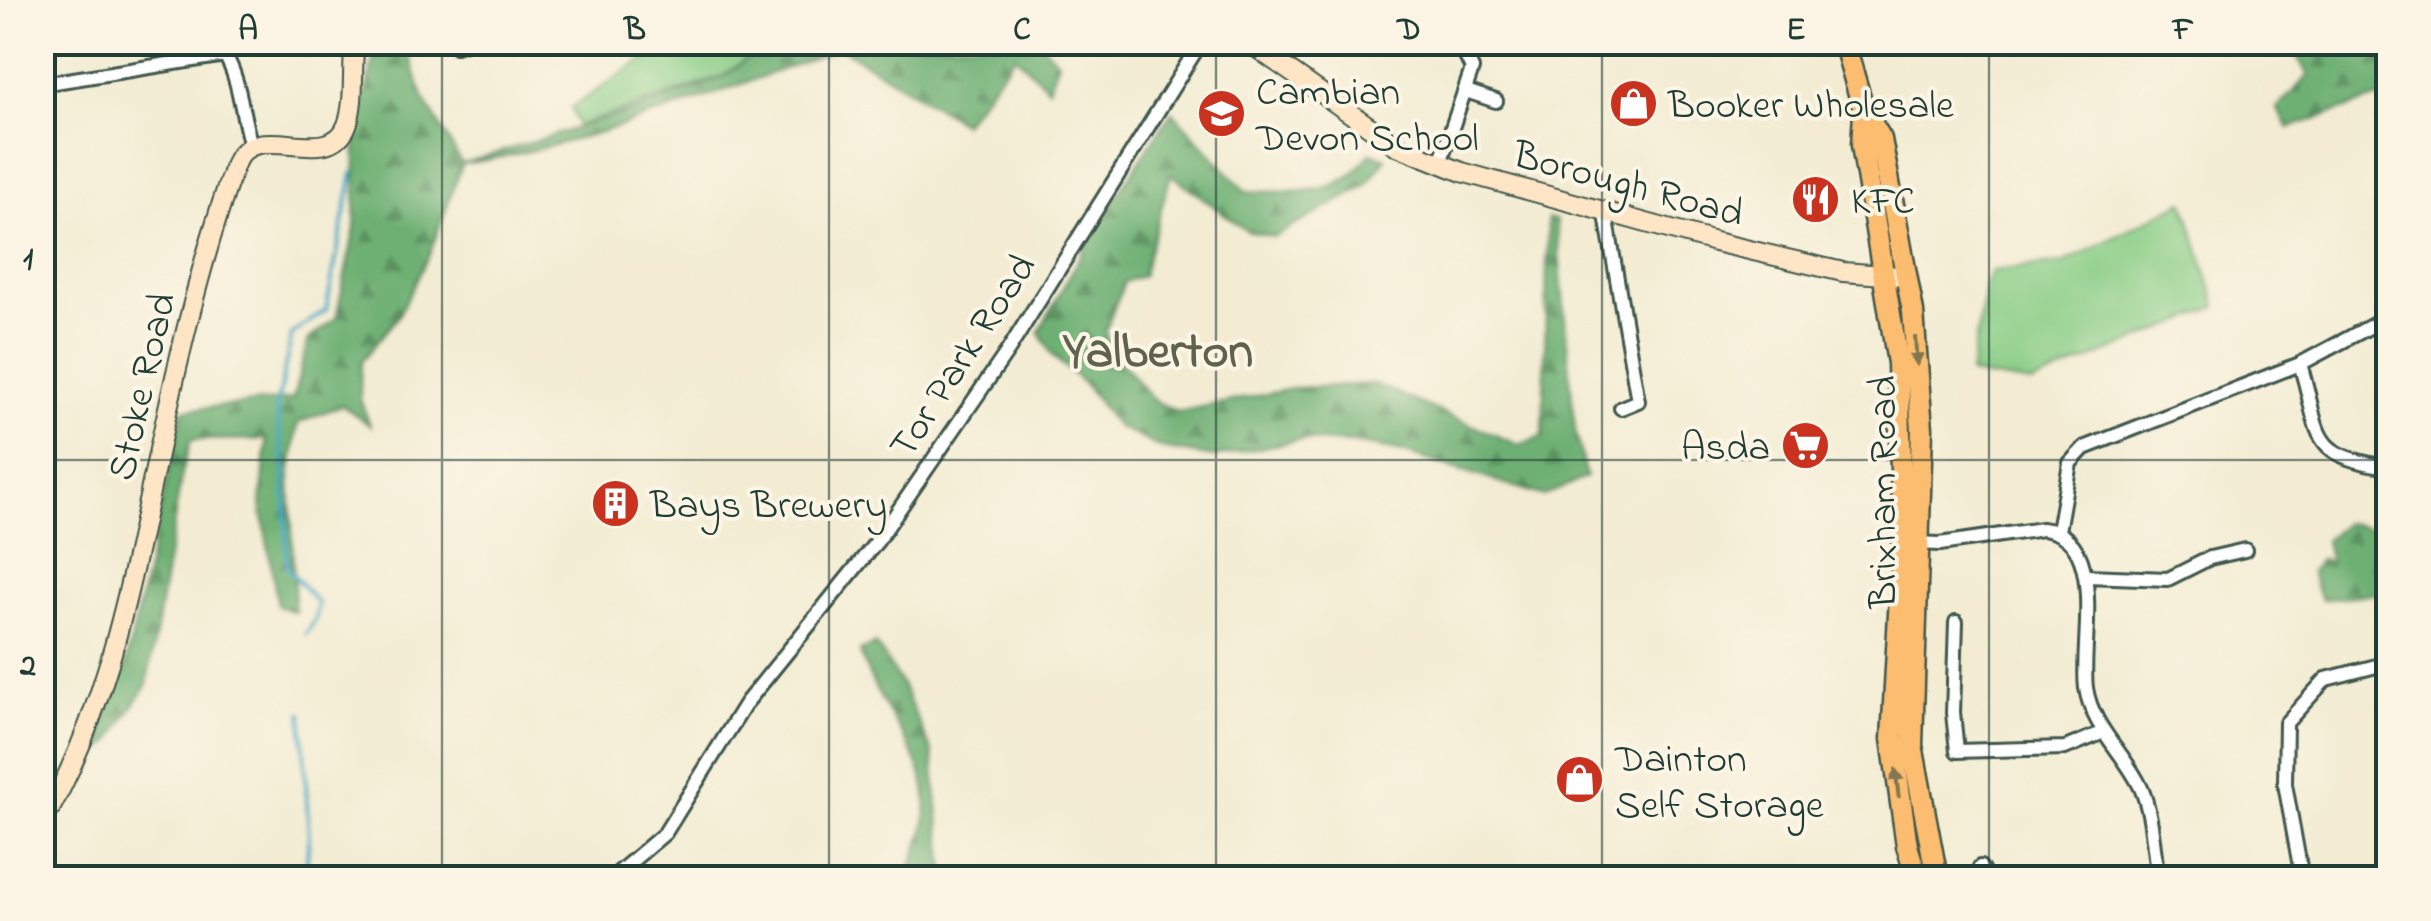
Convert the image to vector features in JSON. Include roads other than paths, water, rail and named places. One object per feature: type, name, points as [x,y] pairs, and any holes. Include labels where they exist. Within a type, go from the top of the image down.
[{"type":"main road","name":"Brixham Road","points":[[1844,42],[1864,111],[1881,138],[1908,274],[1922,429],[1892,738],[1904,828],[1917,878]]},
{"type":"main road","name":"Brixham Road","points":[[1864,111],[1862,145],[1898,363],[1911,542],[1912,746],[1936,878]]},
{"type":"street","points":[[42,84],[226,54],[236,73],[241,116],[252,145],[298,146],[336,138],[346,127],[355,42]]},
{"type":"street","name":"Tor Park Road","points":[[612,878],[665,833],[746,703],[878,540],[1009,348],[1201,42]]},
{"type":"street","points":[[1440,163],[1472,68],[1460,42]]},
{"type":"street","name":"Borough Road","points":[[1260,46],[1397,146],[1440,163],[1606,215],[1884,278],[1908,274]]},
{"type":"street","points":[[1466,91],[1496,101]]},
{"type":"street","name":"Stoke Road","points":[[42,823],[80,749],[106,668],[131,581],[215,219],[238,156],[252,145]]},
{"type":"street","points":[[1606,215],[1638,401],[1621,408]]},
{"type":"street","points":[[2058,530],[2070,463],[2084,448],[2300,364],[2388,317]]},
{"type":"street","points":[[2300,364],[2318,432],[2328,450],[2345,461],[2388,467]]},
{"type":"street","points":[[1911,542],[2058,530]]},
{"type":"street","points":[[2058,530],[2078,551],[2087,576],[2087,692],[2104,732],[2143,793],[2158,878]]},
{"type":"street","points":[[2087,576],[2168,579],[2210,558],[2245,550]]},
{"type":"street","points":[[1956,622],[1953,713],[1957,751],[2064,748],[2104,732]]},
{"type":"street","points":[[2302,878],[2285,784],[2286,723],[2326,679],[2388,663]]},
{"type":"waterway","points":[[306,634],[315,620],[318,603],[287,568],[285,468],[276,408],[292,334],[326,310],[353,173]]},
{"type":"waterway","points":[[302,713],[309,839],[305,878]]},
{"type":"place","name":"Booker Wholesale","points":[[1633,103]]},
{"type":"place","name":"Cambian Devon School","points":[[1221,113]]},
{"type":"place","name":"KFC","points":[[1816,199]]},
{"type":"place","name":"Asda","points":[[1805,445]]},
{"type":"place","name":"Bays Brewery","points":[[615,503]]},
{"type":"place","name":"Dainton Self Storage","points":[[1580,780]]},
{"type":"district","name":"Yalberton","points":[[1158,348]]}]
